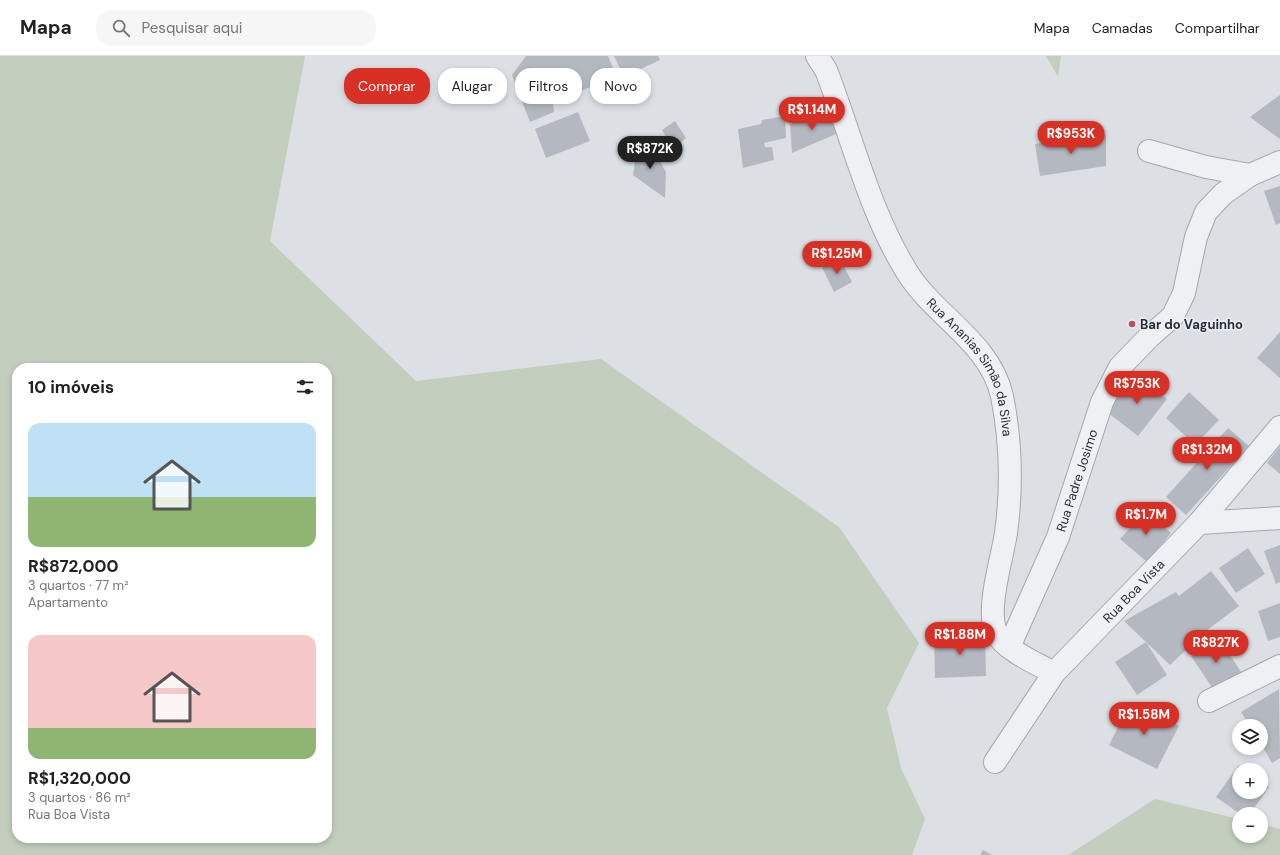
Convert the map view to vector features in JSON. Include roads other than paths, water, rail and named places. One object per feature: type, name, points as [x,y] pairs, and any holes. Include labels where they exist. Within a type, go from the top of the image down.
[{"type":"street","name":"Rua Ananias Simão da Silva","points":[[817,56],[826,70],[876,210],[907,273],[929,302],[960,330],[987,360],[1001,394],[1010,446],[1010,480],[1006,533],[993,605],[992,621],[996,634],[1009,647],[1054,673]]},
{"type":"street","points":[[1149,151],[1206,167],[1250,175]]},
{"type":"street","name":"Rua Padre Josimo","points":[[1009,647],[1058,537],[1102,402],[1120,367],[1172,316],[1184,293],[1196,237],[1206,212],[1223,194],[1250,175],[1280,162]]},
{"type":"street","name":"Rua Boa Vista","points":[[995,762],[1054,673],[1199,523],[1280,427]]},
{"type":"street","points":[[1199,523],[1280,518]]},
{"type":"street","points":[[1209,701],[1280,666]]},
{"type":"place","name":"Bar do Vaguinho","points":[[1132,324]]}]
